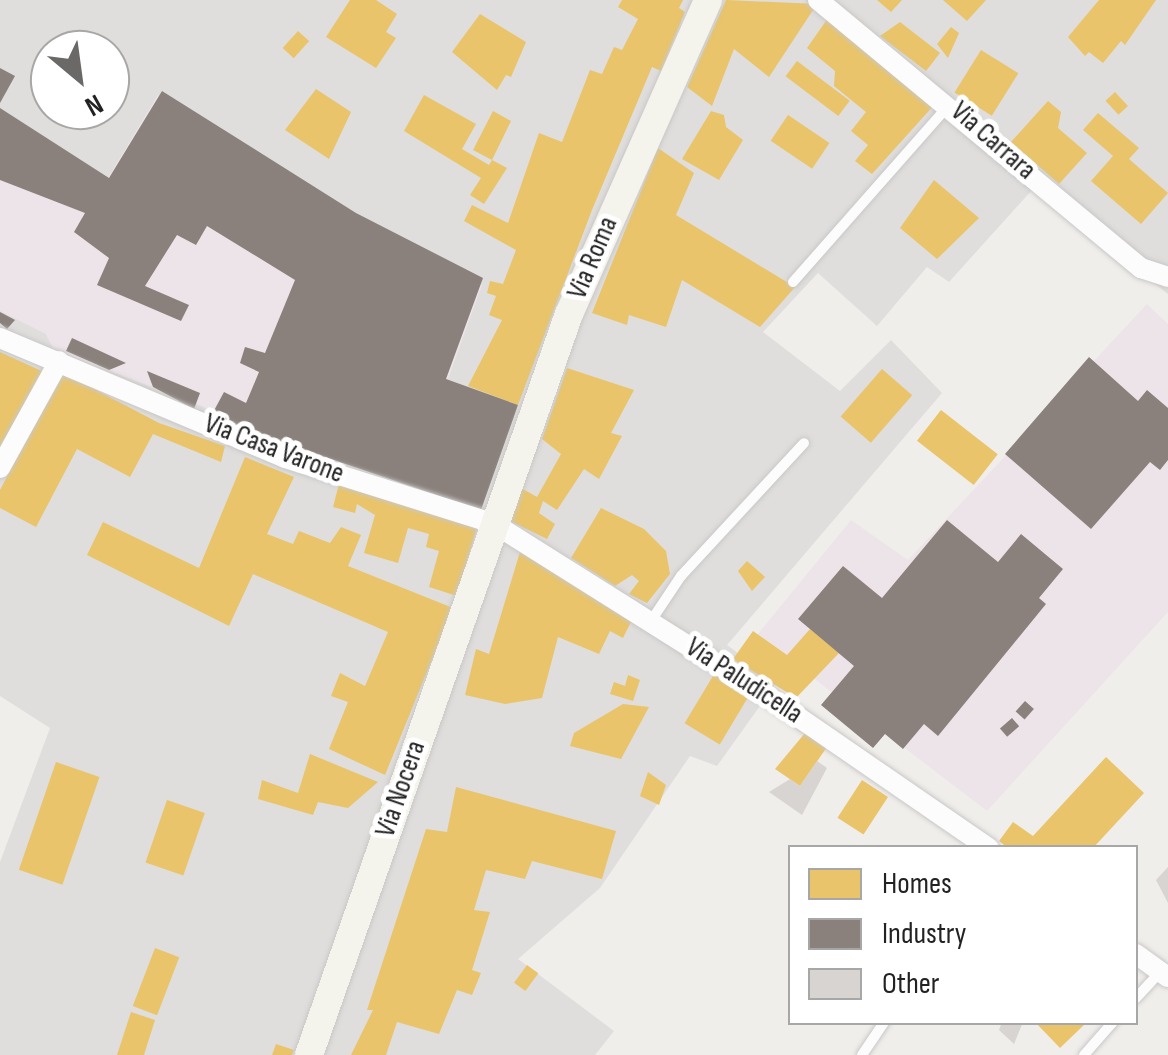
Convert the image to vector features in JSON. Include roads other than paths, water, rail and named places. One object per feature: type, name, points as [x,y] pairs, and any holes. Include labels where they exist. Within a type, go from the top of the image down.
[{"type":"main road","name":"Via Roma","points":[[494,523],[588,265],[708,0]]},
{"type":"main road","name":"Via Nocera","points":[[310,1055],[494,523]]},
{"type":"street","name":"Via Carrara","points":[[818,0],[949,104],[1141,268],[1168,277]]},
{"type":"street","name":"Via Casa Varone","points":[[0,338],[285,458],[494,523]]},
{"type":"street","points":[[0,468],[59,362]]},
{"type":"street","name":"Via Paludicella","points":[[494,523],[650,621],[985,845]]},
{"type":"street","points":[[1138,955],[1166,975]]},
{"type":"lane","points":[[793,282],[949,104]]},
{"type":"lane","points":[[650,621],[704,549],[804,442]]},
{"type":"lane","points":[[1138,996],[1166,975]]},
{"type":"lane","points":[[862,1055],[882,1025]]},
{"type":"lane","points":[[1084,1055],[1110,1025]]}]
